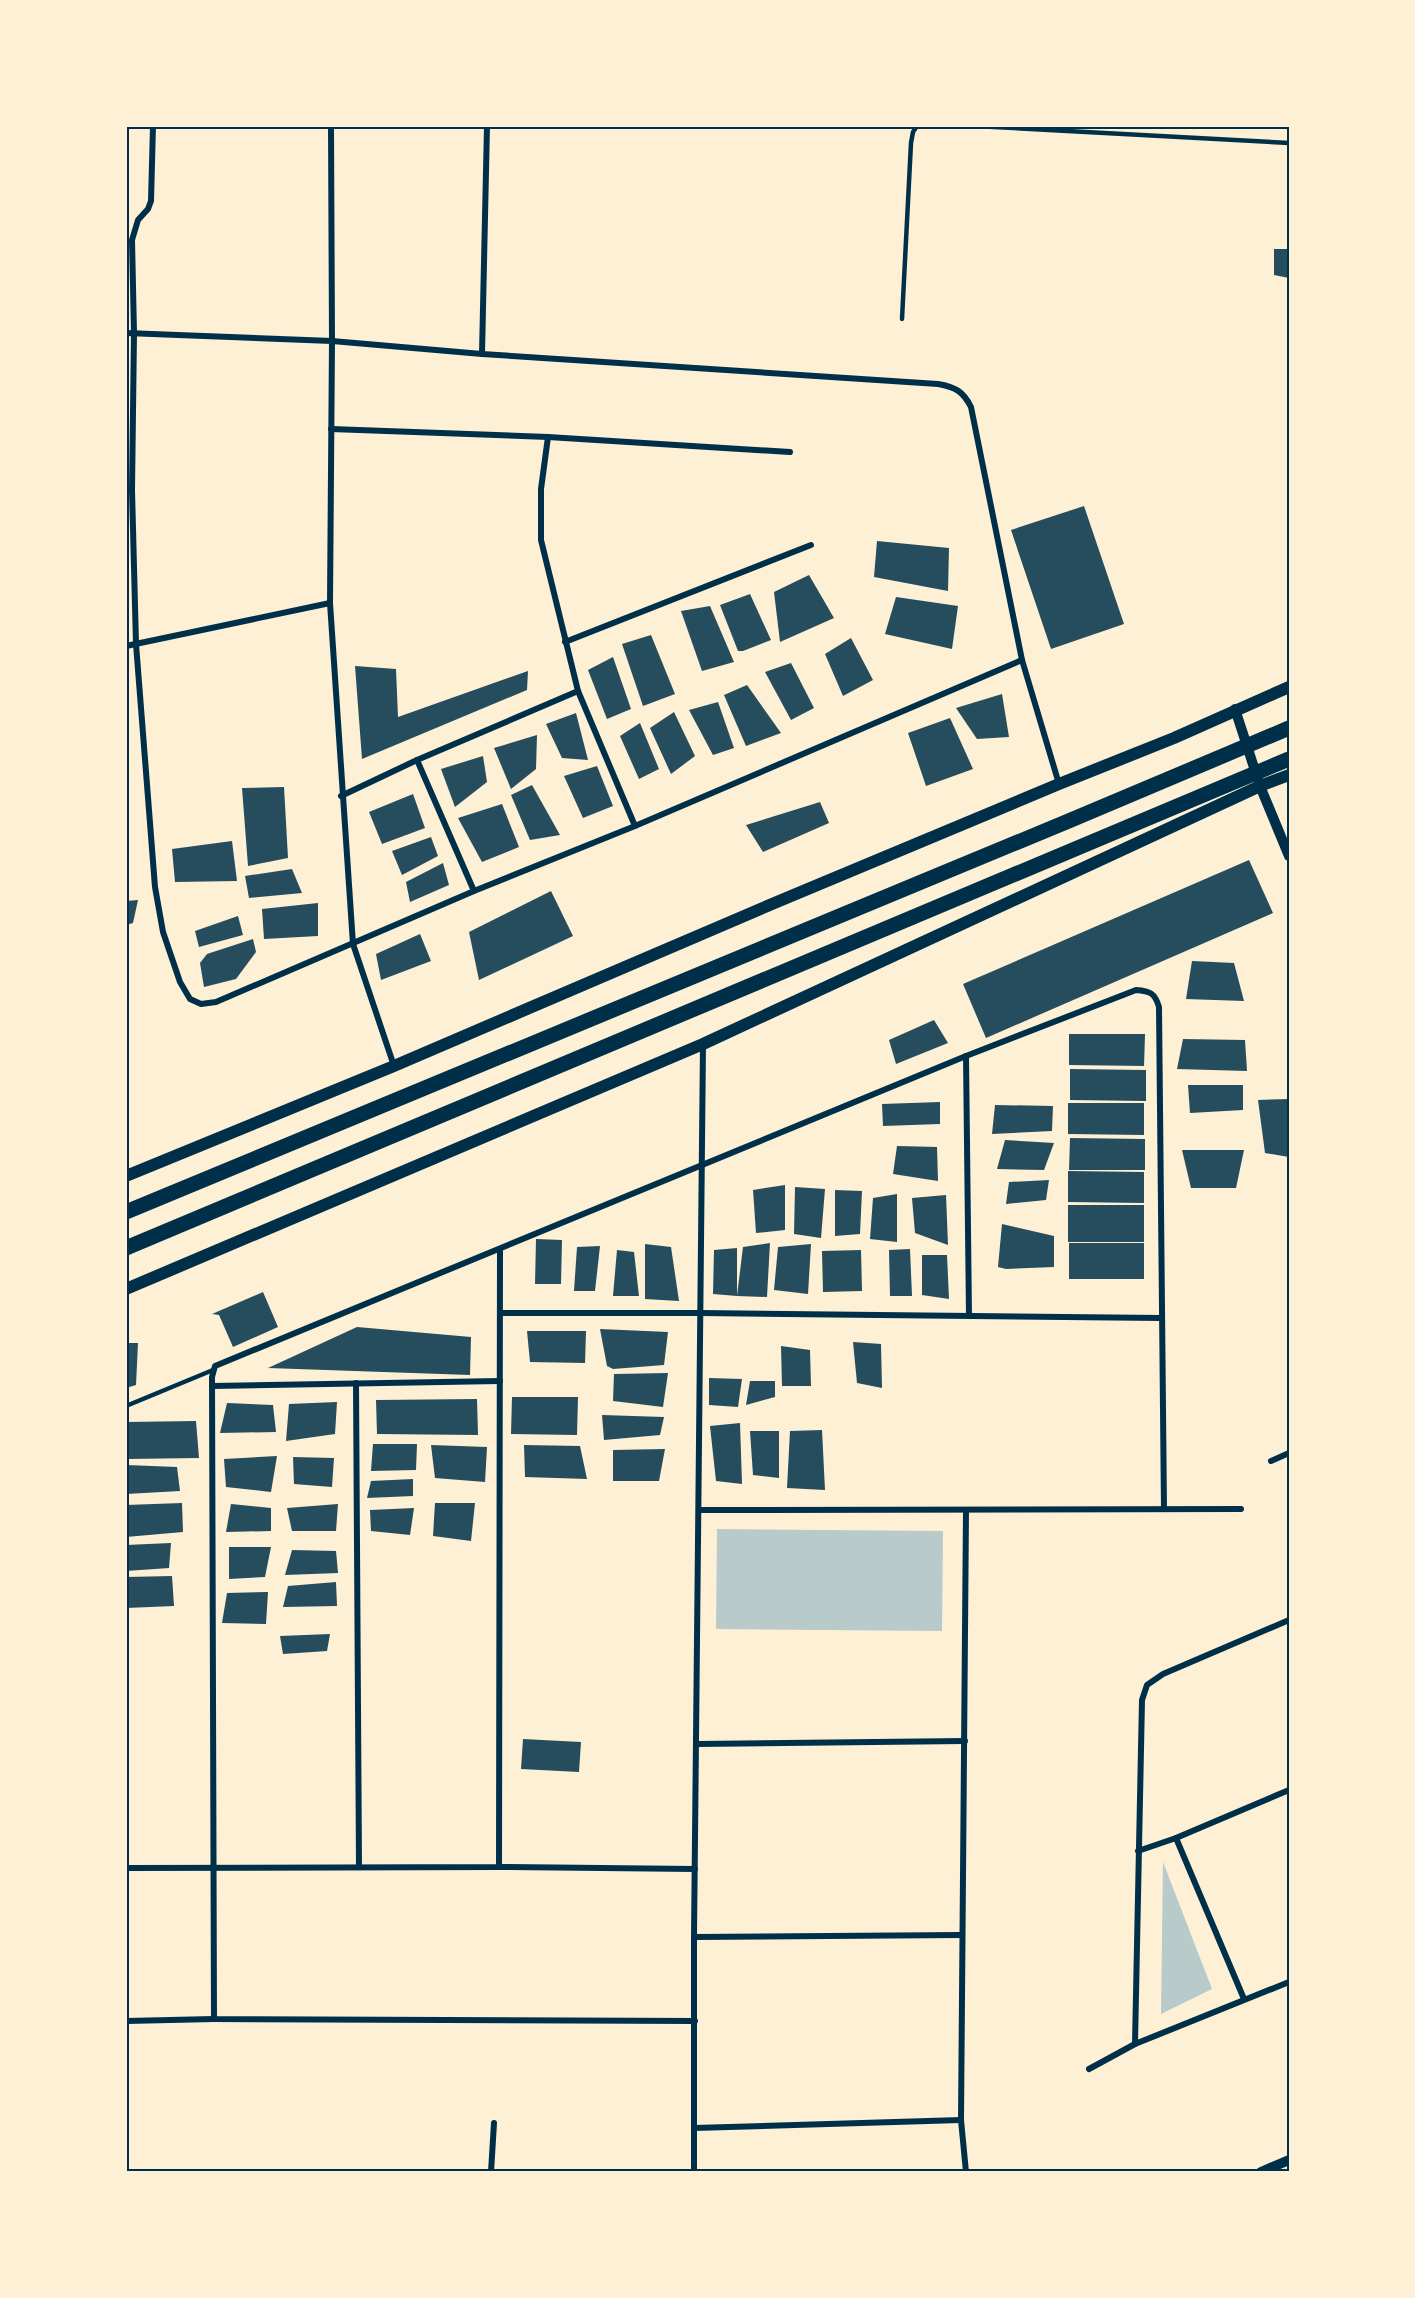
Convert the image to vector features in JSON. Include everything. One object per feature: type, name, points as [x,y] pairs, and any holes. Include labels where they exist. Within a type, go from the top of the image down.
[{"type":"highway","points":[[126,1212],[1289,728]]},
{"type":"highway","points":[[126,1248],[1289,759]]},
{"type":"main road","points":[[126,1176],[394,1066],[1059,784],[1174,738],[1289,687]]},
{"type":"main road","points":[[126,1289],[703,1044],[1260,786],[1289,775]]},
{"type":"street","points":[[153,126],[151,201],[148,209],[138,220],[132,240],[130,333],[136,644],[154,888],[163,932],[180,982],[190,999],[201,1004],[216,1002],[1022,660]]},
{"type":"street","points":[[331,126],[330,603],[341,796],[353,944],[394,1066]]},
{"type":"street","points":[[482,354],[487,126]]},
{"type":"street","points":[[130,333],[332,341],[482,354],[938,384],[955,387],[965,395],[971,407],[1022,660],[1059,784]]},
{"type":"street","points":[[331,429],[548,437],[789,452]]},
{"type":"street","points":[[548,437],[541,489],[541,540],[578,691],[635,826]]},
{"type":"street","points":[[565,642],[811,545]]},
{"type":"street","points":[[126,646],[330,603]]},
{"type":"street","points":[[341,796],[417,760],[578,691]]},
{"type":"street","points":[[1235,709],[1260,786],[1289,856]]},
{"type":"street","points":[[417,760],[474,891]]},
{"type":"street","points":[[214,2019],[212,1386],[215,1366],[966,1056],[1136,990],[1149,991],[1156,996],[1159,1007],[1164,1509]]},
{"type":"street","points":[[694,2172],[694,1937],[703,1044]]},
{"type":"street","points":[[966,1056],[969,1316]]},
{"type":"street","points":[[499,1867],[500,1250]]},
{"type":"street","points":[[500,1313],[1161,1318]]},
{"type":"street","points":[[212,1386],[500,1381]]},
{"type":"street","points":[[356,1383],[359,1867]]},
{"type":"street","points":[[1271,1461],[1289,1453]]},
{"type":"street","points":[[699,1510],[1241,1509]]},
{"type":"street","points":[[966,1510],[961,1935],[961,2120],[966,2172]]},
{"type":"street","points":[[1135,2044],[1142,1700],[1146,1685],[1163,1674],[1289,1620]]},
{"type":"street","points":[[696,1744],[965,1742]]},
{"type":"street","points":[[1138,1851],[1176,1838],[1289,1790]]},
{"type":"street","points":[[1176,1838],[1244,2000]]},
{"type":"street","points":[[126,1868],[695,1869]]},
{"type":"street","points":[[694,1937],[961,1935]]},
{"type":"street","points":[[1089,2069],[1135,2044],[1289,1982]]},
{"type":"street","points":[[126,2020],[695,2021]]},
{"type":"street","points":[[694,2128],[961,2120]]},
{"type":"street","points":[[491,2172],[494,2123]]},
{"type":"street","points":[[1261,2172],[1289,2160]]},
{"type":"lane","points":[[902,319],[911,143],[917,126]]},
{"type":"lane","points":[[975,126],[1289,142]]},
{"type":"lane","points":[[126,1406],[213,1370]]},
{"type":"shaded area","points":[[717,1529],[943,1531],[942,1631],[716,1629]]},
{"type":"shaded area","points":[[1163,1862],[1212,1989],[1161,2014]]},
{"type":"building","points":[[1274,249],[1289,249],[1289,278],[1274,275]]},
{"type":"building","points":[[1084,506],[1124,624],[1051,649],[1011,530]]},
{"type":"building","points":[[877,541],[949,548],[948,591],[874,577]]},
{"type":"building","points":[[809,575],[834,618],[780,642],[774,592]]},
{"type":"building","points":[[750,594],[771,640],[738,651],[720,605]]},
{"type":"building","points":[[896,597],[958,606],[952,649],[885,634]]},
{"type":"building","points":[[710,606],[734,662],[702,671],[681,611]]},
{"type":"building","points":[[651,635],[675,694],[643,706],[622,644]]},
{"type":"building","points":[[851,638],[873,680],[843,696],[825,654]]},
{"type":"building","points":[[613,657],[631,709],[607,719],[588,670]]},
{"type":"building","points":[[791,663],[814,708],[791,720],[765,672]]},
{"type":"building","points":[[355,666],[396,669],[398,717],[528,671],[527,690],[362,759]]},
{"type":"building","points":[[747,685],[781,733],[746,746],[724,695]]},
{"type":"building","points":[[1002,694],[1009,737],[977,739],[956,708]]},
{"type":"building","points":[[718,702],[734,748],[713,755],[689,710]]},
{"type":"building","points":[[674,712],[695,756],[671,774],[650,728]]},
{"type":"building","points":[[576,713],[588,760],[562,758],[546,724]]},
{"type":"building","points":[[950,718],[973,769],[926,786],[908,733]]},
{"type":"building","points":[[640,723],[659,769],[639,779],[620,736]]},
{"type":"building","points":[[537,735],[536,769],[511,789],[494,748]]},
{"type":"building","points":[[483,756],[487,782],[455,807],[441,769]]},
{"type":"building","points":[[597,766],[613,806],[583,818],[564,776]]},
{"type":"building","points":[[532,785],[560,835],[530,840],[511,795]]},
{"type":"building","points":[[284,787],[288,858],[248,866],[242,788]]},
{"type":"building","points":[[413,794],[425,828],[382,844],[369,812]]},
{"type":"building","points":[[820,802],[829,823],[763,852],[746,825]]},
{"type":"building","points":[[502,804],[519,847],[482,862],[458,818]]},
{"type":"building","points":[[126,826],[129,826],[128,852],[126,852]]},
{"type":"building","points":[[431,837],[438,856],[402,875],[392,851]]},
{"type":"building","points":[[232,841],[237,881],[175,882],[172,849]]},
{"type":"building","points":[[1249,860],[1273,913],[986,1038],[963,984]]},
{"type":"building","points":[[443,863],[449,885],[410,902],[406,882]]},
{"type":"building","points":[[292,869],[302,893],[249,898],[245,876]]},
{"type":"building","points":[[551,891],[573,936],[479,980],[469,932]]},
{"type":"building","points":[[138,900],[133,923],[126,925],[126,901]]},
{"type":"building","points":[[318,903],[318,936],[264,939],[262,909]]},
{"type":"building","points":[[238,916],[243,935],[199,947],[195,931]]},
{"type":"building","points":[[420,934],[431,961],[381,980],[376,954]]},
{"type":"building","points":[[253,939],[256,952],[236,979],[204,987],[200,963],[207,954]]},
{"type":"building","points":[[1192,961],[1234,963],[1244,1001],[1186,999]]},
{"type":"building","points":[[934,1020],[948,1043],[896,1064],[889,1040]]},
{"type":"building","points":[[1069,1034],[1145,1034],[1144,1066],[1069,1065]]},
{"type":"building","points":[[1183,1039],[1245,1040],[1247,1071],[1177,1069]]},
{"type":"building","points":[[1070,1069],[1146,1070],[1146,1101],[1070,1100]]},
{"type":"building","points":[[1188,1085],[1243,1085],[1243,1110],[1190,1113]]},
{"type":"building","points":[[1289,1099],[1289,1157],[1265,1153],[1258,1100]]},
{"type":"building","points":[[940,1102],[940,1124],[883,1126],[882,1104]]},
{"type":"building","points":[[1068,1103],[1144,1103],[1144,1135],[1068,1134]]},
{"type":"building","points":[[995,1105],[1053,1106],[1052,1131],[992,1134]]},
{"type":"building","points":[[1070,1138],[1145,1139],[1145,1170],[1069,1170]]},
{"type":"building","points":[[1005,1140],[1054,1143],[1044,1170],[997,1169]]},
{"type":"building","points":[[897,1146],[937,1147],[938,1181],[893,1174]]},
{"type":"building","points":[[1182,1150],[1244,1150],[1236,1188],[1191,1188]]},
{"type":"building","points":[[1068,1171],[1144,1172],[1144,1203],[1068,1202]]},
{"type":"building","points":[[1049,1180],[1046,1200],[1006,1204],[1009,1182]]},
{"type":"building","points":[[785,1185],[785,1230],[756,1233],[753,1190]]},
{"type":"building","points":[[795,1187],[825,1189],[821,1238],[794,1234]]},
{"type":"building","points":[[835,1190],[862,1191],[860,1234],[835,1236]]},
{"type":"building","points":[[897,1194],[897,1242],[870,1239],[873,1198]]},
{"type":"building","points":[[946,1195],[948,1245],[915,1233],[912,1198]]},
{"type":"building","points":[[1068,1205],[1144,1205],[1144,1242],[1068,1242]]},
{"type":"building","points":[[1002,1224],[1054,1236],[1054,1267],[1006,1269],[998,1267]]},
{"type":"building","points":[[536,1239],[562,1240],[561,1284],[535,1284]]},
{"type":"building","points":[[770,1243],[767,1297],[737,1296],[743,1247]]},
{"type":"building","points":[[1069,1243],[1144,1243],[1144,1279],[1069,1279]]},
{"type":"building","points":[[645,1244],[671,1247],[679,1301],[645,1299]]},
{"type":"building","points":[[811,1244],[808,1294],[774,1290],[778,1247]]},
{"type":"building","points":[[600,1246],[595,1291],[574,1291],[577,1247]]},
{"type":"building","points":[[737,1248],[737,1296],[713,1294],[714,1250]]},
{"type":"building","points":[[910,1249],[912,1296],[890,1296],[889,1250]]},
{"type":"building","points":[[617,1250],[634,1252],[639,1296],[613,1296]]},
{"type":"building","points":[[861,1250],[862,1291],[823,1292],[822,1251]]},
{"type":"building","points":[[922,1255],[947,1255],[949,1299],[922,1295]]},
{"type":"building","points":[[263,1292],[278,1327],[233,1347],[219,1315],[212,1314]]},
{"type":"building","points":[[357,1327],[471,1337],[470,1375],[268,1368]]},
{"type":"building","points":[[600,1329],[668,1332],[664,1365],[613,1369],[607,1366]]},
{"type":"building","points":[[527,1331],[586,1331],[585,1363],[530,1362]]},
{"type":"building","points":[[853,1342],[881,1344],[882,1388],[857,1383]]},
{"type":"building","points":[[126,1343],[138,1343],[136,1385],[126,1388]]},
{"type":"building","points":[[781,1346],[810,1350],[811,1386],[782,1386]]},
{"type":"building","points":[[668,1373],[663,1407],[613,1401],[614,1374]]},
{"type":"building","points":[[709,1378],[742,1379],[738,1407],[709,1405]]},
{"type":"building","points":[[750,1381],[775,1381],[775,1397],[746,1405]]},
{"type":"building","points":[[512,1397],[578,1397],[577,1435],[511,1434]]},
{"type":"building","points":[[477,1399],[478,1435],[377,1434],[376,1400]]},
{"type":"building","points":[[337,1402],[335,1434],[286,1441],[289,1404]]},
{"type":"building","points":[[227,1403],[273,1405],[276,1432],[220,1433]]},
{"type":"building","points":[[602,1415],[664,1417],[660,1435],[604,1440]]},
{"type":"building","points":[[196,1421],[199,1458],[126,1459],[126,1422]]},
{"type":"building","points":[[740,1423],[742,1484],[716,1481],[710,1426]]},
{"type":"building","points":[[822,1430],[825,1490],[787,1488],[790,1431]]},
{"type":"building","points":[[750,1431],[779,1431],[779,1478],[753,1475]]},
{"type":"building","points":[[373,1444],[417,1444],[416,1470],[371,1471]]},
{"type":"building","points":[[431,1445],[487,1447],[485,1482],[435,1478]]},
{"type":"building","points":[[524,1445],[580,1446],[587,1479],[525,1477]]},
{"type":"building","points":[[665,1449],[659,1481],[613,1481],[613,1450]]},
{"type":"building","points":[[277,1456],[271,1492],[226,1487],[224,1459]]},
{"type":"building","points":[[293,1457],[334,1458],[332,1487],[294,1484]]},
{"type":"building","points":[[126,1465],[177,1467],[180,1491],[126,1494]]},
{"type":"building","points":[[413,1479],[413,1496],[367,1498],[371,1481]]},
{"type":"building","points":[[182,1503],[183,1532],[126,1537],[126,1505]]},
{"type":"building","points":[[435,1503],[475,1503],[471,1541],[433,1536]]},
{"type":"building","points":[[231,1504],[271,1508],[271,1531],[226,1532]]},
{"type":"building","points":[[338,1504],[336,1531],[292,1531],[287,1508]]},
{"type":"building","points":[[414,1508],[410,1535],[371,1531],[370,1510]]},
{"type":"building","points":[[171,1543],[169,1568],[126,1571],[126,1545]]},
{"type":"building","points":[[229,1547],[271,1547],[265,1577],[229,1579]]},
{"type":"building","points":[[292,1550],[336,1551],[338,1573],[285,1575]]},
{"type":"building","points":[[172,1576],[174,1606],[126,1608],[126,1577]]},
{"type":"building","points":[[336,1582],[337,1606],[283,1607],[288,1586]]},
{"type":"building","points":[[268,1592],[266,1624],[222,1623],[227,1593]]},
{"type":"building","points":[[330,1634],[327,1651],[283,1654],[280,1636]]},
{"type":"building","points":[[523,1739],[581,1742],[579,1772],[521,1769]]}]
